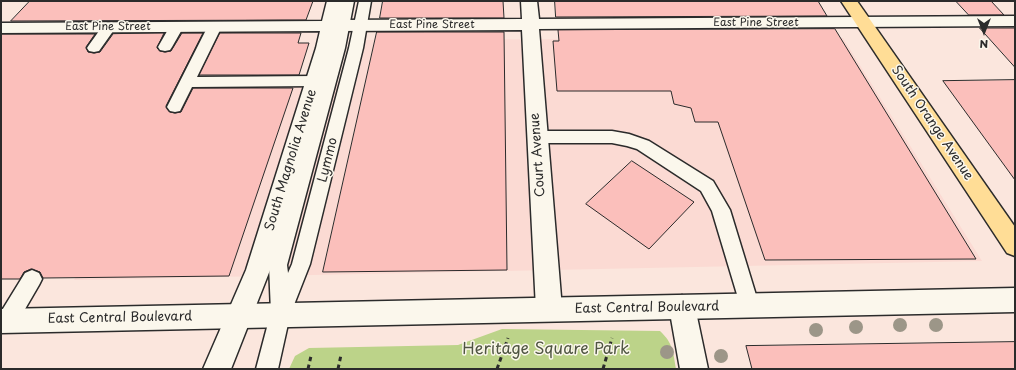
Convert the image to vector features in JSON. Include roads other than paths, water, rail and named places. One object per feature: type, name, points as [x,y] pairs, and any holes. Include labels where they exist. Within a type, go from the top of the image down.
[{"type":"main road","name":"South Orange Avenue","points":[[848,1],[1015,246]]},
{"type":"street","name":"South Magnolia Avenue","points":[[217,369],[258,270],[325,48],[336,25],[335,1]]},
{"type":"street","name":"Court Avenue","points":[[529,1],[549,310]]},
{"type":"street","name":"East Pine Street","points":[[1,28],[1015,22]]},
{"type":"street","name":"East Central Boulevard","points":[[4,321],[1015,300]]},
{"type":"street","points":[[682,307],[694,369]]},
{"type":"lane","name":"Lymmo","points":[[280,315],[278,265],[336,56],[336,25],[348,1]]},
{"type":"lane","name":"Lymmo","points":[[267,369],[280,315],[301,264],[356,48],[364,1]]},
{"type":"lane","points":[[165,47],[178,26]]},
{"type":"lane","points":[[175,107],[215,26]]},
{"type":"lane","points":[[94,48],[109,27]]},
{"type":"lane","points":[[187,82],[315,81]]},
{"type":"lane","points":[[537,137],[612,137],[630,140],[643,145],[707,186],[721,210],[749,305]]},
{"type":"lane","points":[[4,321],[32,278]]},
{"type":"park label","name":"Heritage Square Park","points":[[546,350]]}]
